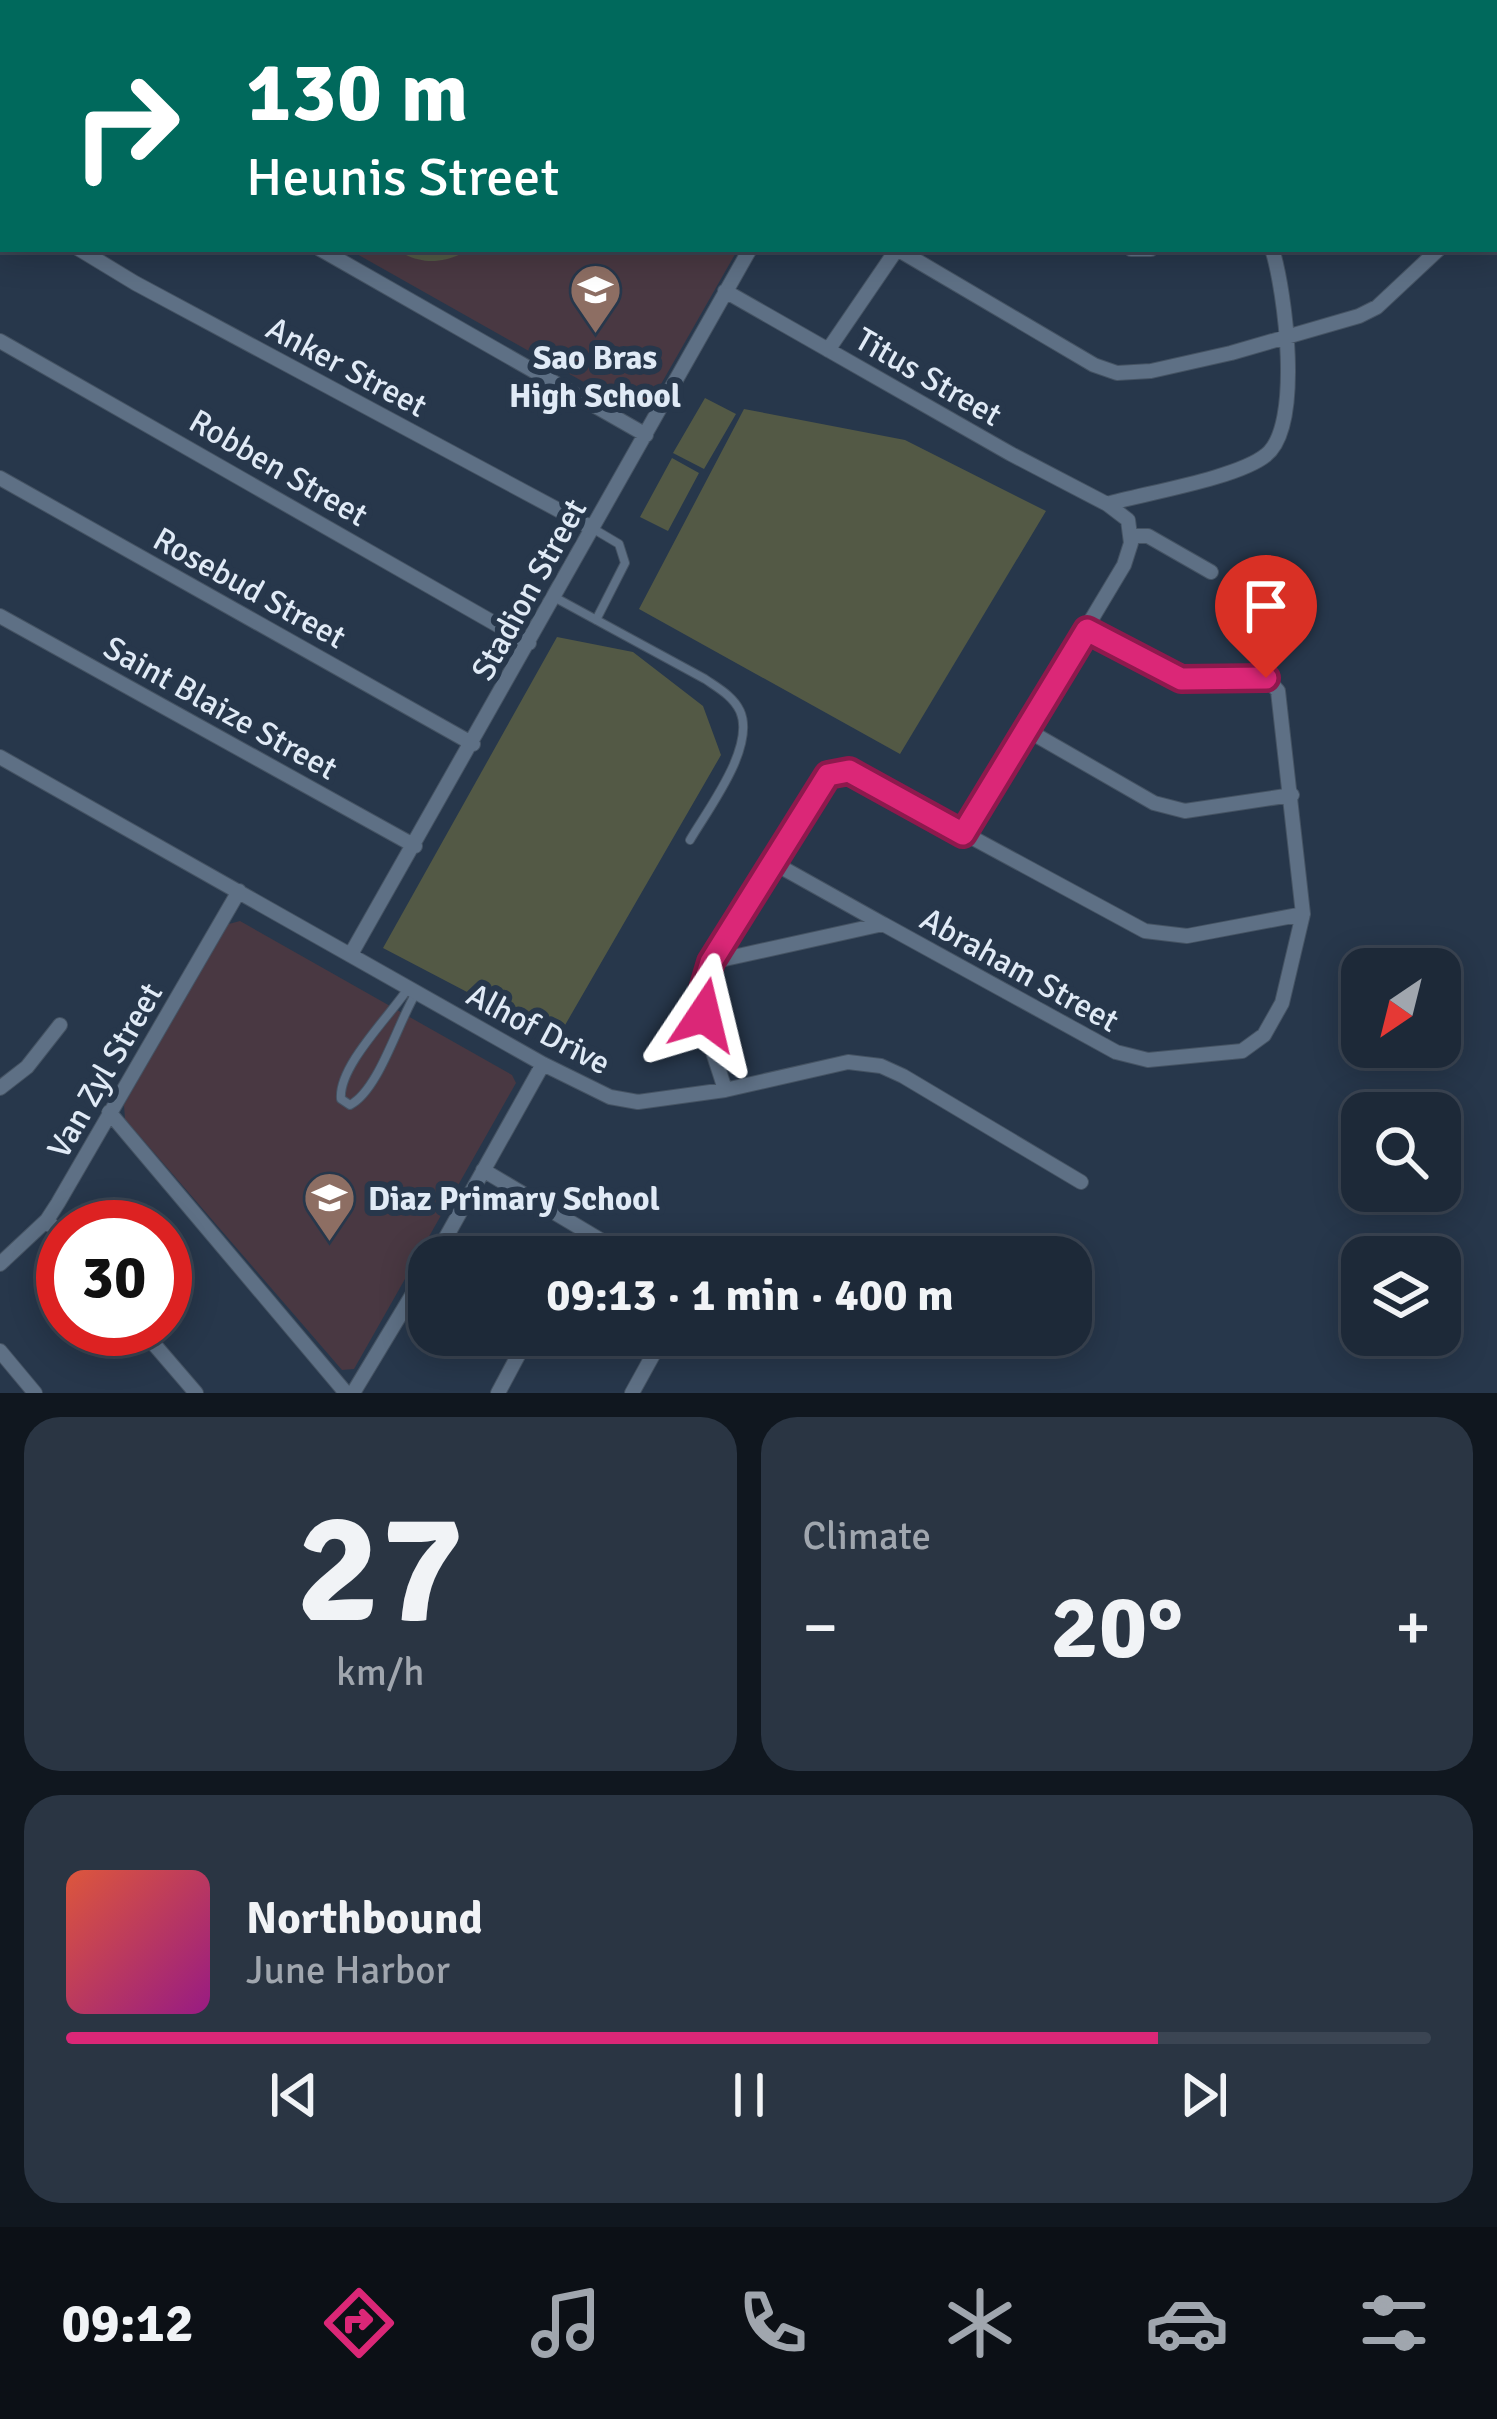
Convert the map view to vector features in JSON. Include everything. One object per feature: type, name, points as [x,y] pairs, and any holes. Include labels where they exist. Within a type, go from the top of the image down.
[{"type":"street","name":"Anker Street","points":[[84,252],[592,528]]},
{"type":"street","points":[[325,252],[646,435]]},
{"type":"street","name":"Stadion Street","points":[[351,955],[748,252]]},
{"type":"street","points":[[828,350],[895,252]]},
{"type":"street","points":[[902,252],[1105,370],[1151,371],[1288,338],[1377,307],[1436,252]]},
{"type":"street","points":[[1107,504],[1246,466],[1272,450],[1280,426],[1288,338],[1273,252]]},
{"type":"street","name":"Titus Street","points":[[725,291],[1107,504],[1128,520],[1131,536]]},
{"type":"street","name":"Robben Street","points":[[0,341],[529,643]]},
{"type":"street","name":"Rosebud Street","points":[[0,478],[473,744]]},
{"type":"street","points":[[963,834],[1124,565],[1131,536],[1148,536],[1211,572]]},
{"type":"street","name":"Saint Blaize Street","points":[[0,616],[415,846]]},
{"type":"street","name":"Abraham Street","points":[[772,862],[1103,1047],[1133,1057],[1168,1060],[1243,1052],[1257,1042],[1282,1003],[1303,914],[1278,691],[1270,680],[1181,679],[1087,630]]},
{"type":"street","points":[[1027,730],[1154,803],[1185,811],[1292,795]]},
{"type":"street","name":"Alhof Drive","points":[[0,757],[543,1064],[622,1100],[664,1101],[848,1062],[881,1066],[1081,1183]]},
{"type":"street","points":[[725,1090],[702,1000],[711,962],[823,780],[834,772],[849,771],[1113,916],[1161,936],[1187,937],[1303,914]]},
{"type":"street","name":"Van Zyl Street","points":[[58,1200],[239,891]]},
{"type":"street","name":"Abraham Street","points":[[711,962],[883,924]]},
{"type":"street","points":[[0,1088],[27,1067],[60,1025]]},
{"type":"street","points":[[447,1236],[543,1064]]},
{"type":"street","points":[[109,1112],[349,1393],[408,1300]]},
{"type":"street","points":[[483,1170],[592,1236]]},
{"type":"street","name":"Van Zyl Street","points":[[0,1264],[36,1230]]},
{"type":"street","points":[[583,1236],[585,1232]]},
{"type":"street","points":[[0,1351],[35,1393]]},
{"type":"street","points":[[164,1356],[196,1393]]},
{"type":"street","points":[[498,1393],[518,1356]]},
{"type":"street","points":[[632,1393],[652,1356]]},
{"type":"lane","points":[[592,528],[619,544],[625,562],[596,620]]},
{"type":"lane","points":[[554,597],[705,679],[740,711],[744,731],[739,754],[690,840]]},
{"type":"lane","points":[[413,990],[379,1067],[358,1101],[350,1105],[340,1099],[340,1088],[369,1037],[413,990]]},
{"type":"shaded area","name":"Sao Bras High School","points":[[353,252],[736,252],[648,407],[635,411]]},
{"type":"shaded area","name":"Diaz Primary School","points":[[240,921],[512,1075],[516,1083],[429,1236],[408,1236],[408,1274],[354,1369],[342,1370],[125,1119],[124,1105],[225,925]]},
{"type":"green space","points":[[401,252],[464,252],[434,261]]},
{"type":"green space","points":[[705,398],[736,414],[704,469],[673,453]]},
{"type":"green space","points":[[744,409],[905,440],[1046,511],[900,754],[639,609]]},
{"type":"green space","points":[[672,458],[699,473],[668,531],[640,517]]},
{"type":"green space","points":[[557,637],[633,652],[703,706],[721,755],[557,1039],[383,948]]},
{"type":"place","name":"Sao Bras High School","points":[[595,336]]},
{"type":"place","name":"Diaz Primary School","points":[[329,1244]]},
{"type":"route","points":[[704,1015],[703,989],[711,962],[828,775],[849,771],[963,834],[1087,630],[1181,679],[1266,678]]}]
